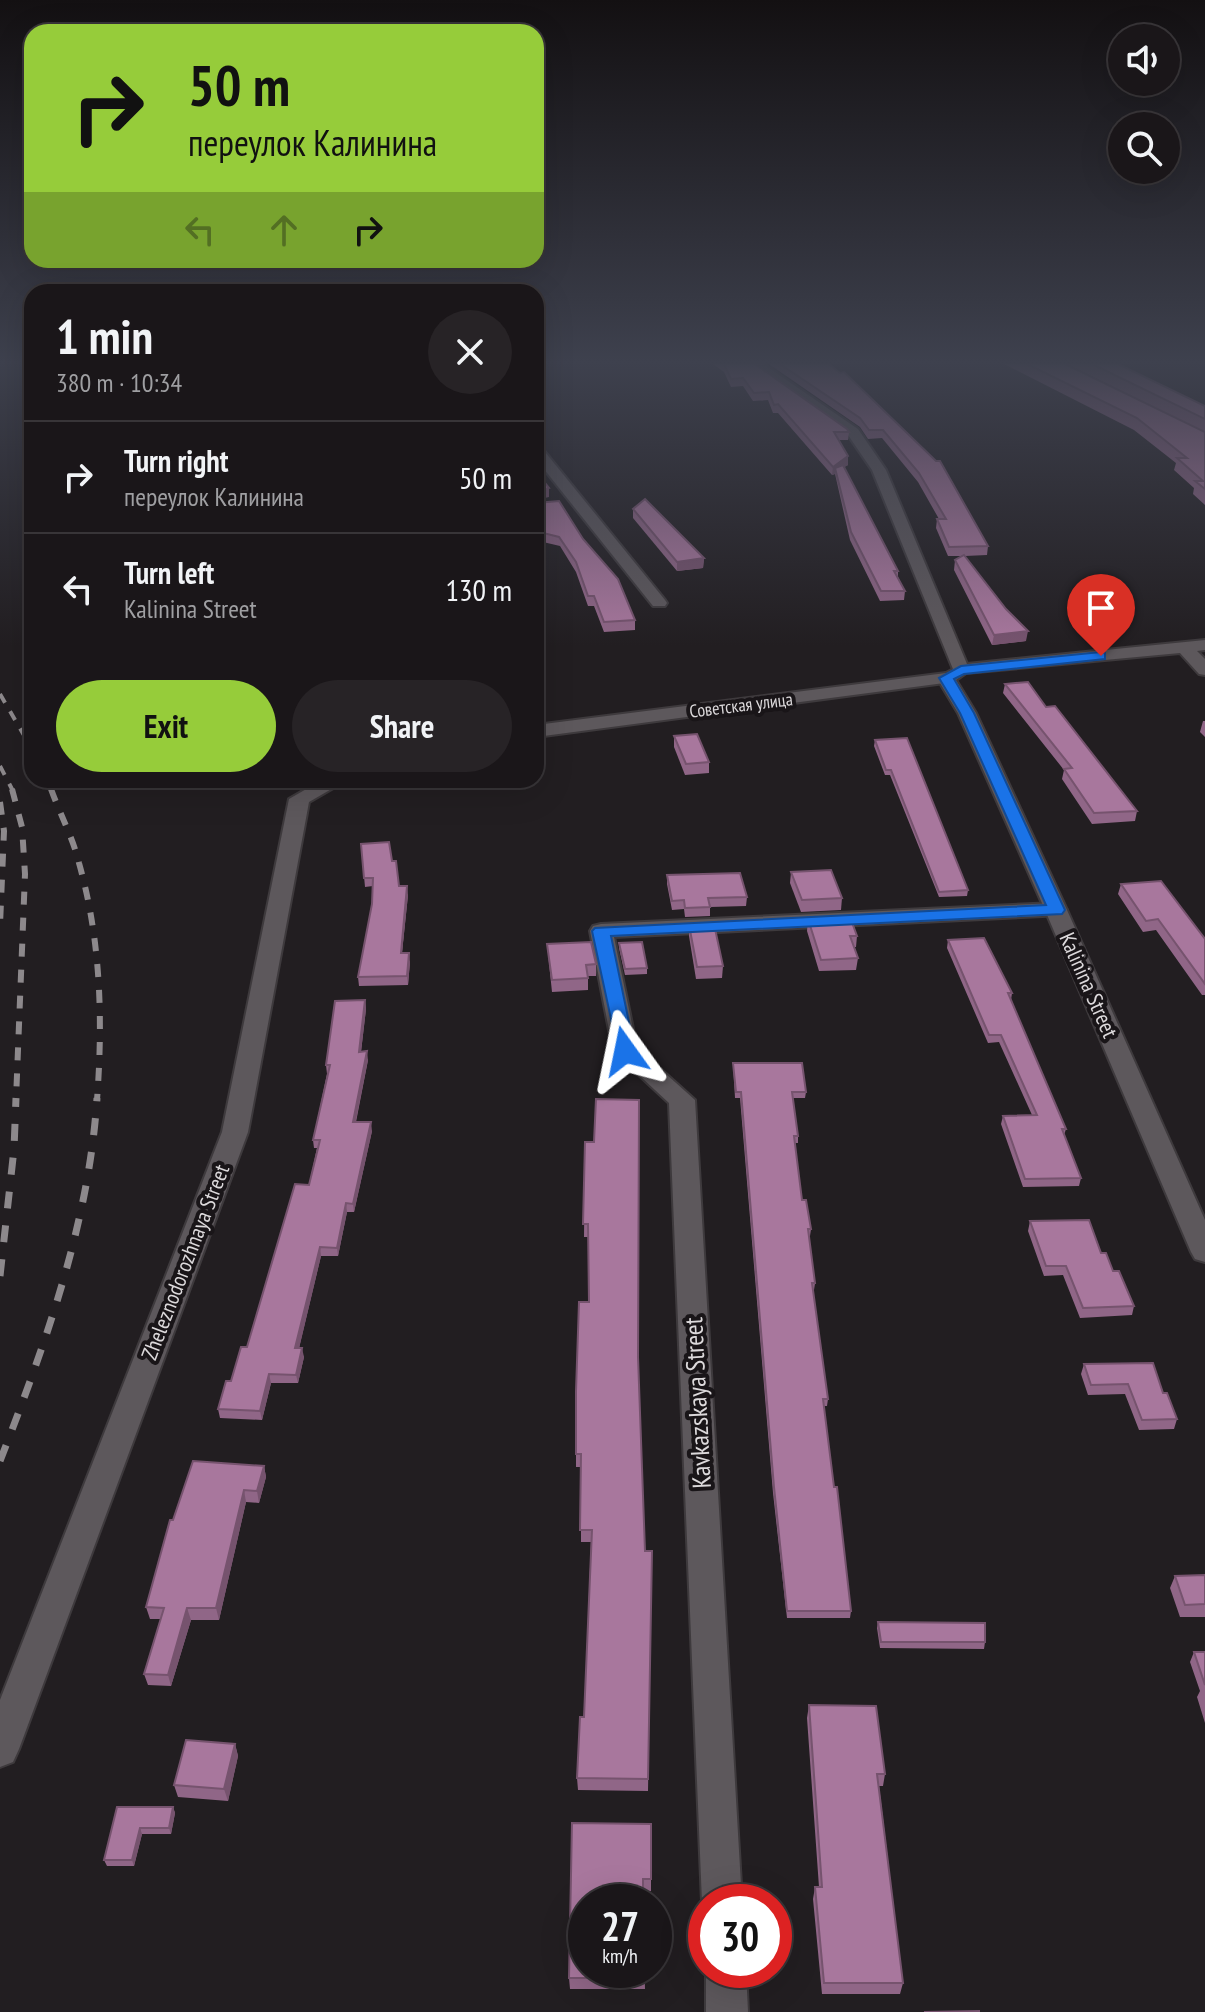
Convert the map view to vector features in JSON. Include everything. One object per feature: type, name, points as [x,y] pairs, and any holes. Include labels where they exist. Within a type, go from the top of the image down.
[{"type":"street","name":"Kalinina Street","points":[[871,458],[879,470],[967,713],[1205,1252]]},
{"type":"street","points":[[544,461],[573,502],[659,603]]},
{"type":"street","name":"Советская улица","points":[[544,730],[954,674],[1205,645]]},
{"type":"street","points":[[1184,647],[1205,670]]},
{"type":"street","name":"Zheleznodorozhnaya Street","points":[[0,1749],[235,1132],[299,799],[321,788]]},
{"type":"street","name":"Kavkazskaya Street","points":[[721,1884],[682,1100],[625,1051],[601,931],[1056,910]]},
{"type":"street","points":[[726,1988],[727,2012]]},
{"type":"building","points":[[825,458],[845,458],[833,467]]},
{"type":"building","points":[[906,458],[933,458],[940,461],[988,546],[949,547],[937,519],[946,519]]},
{"type":"building","points":[[1177,458],[1205,458],[1205,489],[1195,481],[1203,481]]},
{"type":"building","points":[[843,465],[898,571],[894,571],[905,591],[881,591],[851,532],[835,468]]},
{"type":"building","points":[[645,499],[704,558],[677,562],[633,509]]},
{"type":"building","points":[[559,501],[583,539],[618,579],[635,620],[604,622],[594,596],[588,596],[576,562],[559,537],[544,533],[544,502]]},
{"type":"building","points":[[964,555],[1006,609],[1028,631],[994,635],[955,560]]},
{"type":"building","points":[[1028,682],[1046,707],[1055,706],[1137,811],[1094,813],[1064,769],[1072,768],[1005,684]]},
{"type":"building","points":[[697,734],[709,762],[686,764],[674,736]]},
{"type":"building","points":[[907,738],[968,890],[939,892],[891,770],[886,770],[875,740]]},
{"type":"building","points":[[389,842],[392,861],[396,861],[399,886],[407,886],[401,953],[409,953],[407,976],[358,977],[372,904],[373,878],[364,878],[361,844]]},
{"type":"building","points":[[831,870],[842,898],[802,900],[791,872]]},
{"type":"building","points":[[740,873],[747,897],[708,898],[710,907],[685,908],[684,900],[672,901],[667,875]]},
{"type":"building","points":[[1161,881],[1205,939],[1205,984],[1158,919],[1146,921],[1121,884]]},
{"type":"building","points":[[850,917],[857,936],[850,936],[858,958],[821,960],[808,919]]},
{"type":"building","points":[[714,924],[723,966],[697,967],[689,925]]},
{"type":"building","points":[[984,938],[1012,993],[1008,993],[1066,1129],[1062,1129],[1081,1178],[1025,1179],[1003,1116],[1037,1115],[1001,1035],[989,1035],[948,940]]},
{"type":"building","points":[[591,942],[596,964],[586,965],[588,978],[552,980],[547,944]]},
{"type":"building","points":[[642,942],[647,968],[625,969],[619,943]]},
{"type":"building","points":[[365,1000],[359,1052],[367,1051],[353,1122],[371,1122],[353,1204],[346,1203],[337,1248],[320,1247],[295,1348],[302,1348],[296,1375],[269,1374],[260,1411],[218,1409],[226,1381],[231,1381],[241,1347],[247,1347],[295,1184],[309,1185],[320,1140],[313,1140],[330,1065],[326,1065],[335,1001]]},
{"type":"building","points":[[733,1063],[802,1063],[806,1092],[792,1092],[798,1136],[794,1136],[802,1200],[806,1200],[811,1229],[808,1229],[815,1283],[812,1283],[828,1399],[823,1399],[851,1611],[787,1611],[741,1092],[736,1092]]},
{"type":"building","points":[[596,1099],[639,1100],[638,1357],[645,1551],[652,1551],[648,1779],[577,1778],[580,1717],[584,1717],[592,1530],[580,1530],[581,1454],[576,1454],[576,1391],[579,1302],[589,1302],[588,1224],[583,1224],[585,1142],[594,1142]]},
{"type":"building","points":[[1089,1220],[1101,1253],[1106,1253],[1113,1271],[1119,1271],[1134,1306],[1083,1308],[1066,1266],[1046,1266],[1030,1221]]},
{"type":"building","points":[[1153,1363],[1163,1393],[1167,1393],[1177,1419],[1142,1420],[1128,1384],[1091,1385],[1084,1364]]},
{"type":"building","points":[[193,1461],[264,1466],[257,1491],[244,1490],[216,1608],[187,1608],[168,1675],[144,1674],[164,1608],[146,1607],[170,1520],[173,1520]]},
{"type":"building","points":[[1205,1575],[1205,1604],[1185,1605],[1175,1576]]},
{"type":"building","points":[[878,1622],[985,1623],[985,1642],[881,1642]]},
{"type":"building","points":[[1194,1652],[1205,1652],[1205,1685]]},
{"type":"building","points":[[809,1705],[876,1706],[885,1774],[877,1774],[903,1983],[824,1983],[815,1887],[822,1887]]},
{"type":"building","points":[[186,1740],[235,1744],[224,1789],[174,1785]]},
{"type":"building","points":[[117,1807],[173,1807],[169,1828],[140,1828],[132,1860],[104,1860]]},
{"type":"building","points":[[572,1823],[651,1824],[651,1879],[643,1879],[643,1884],[571,1884]]},
{"type":"railway","points":[[0,694],[24,735]]},
{"type":"railway","points":[[0,766],[12,789]]},
{"type":"railway","points":[[12,789],[22,827],[25,874],[16,1100]]},
{"type":"railway","points":[[51,789],[76,854],[92,922],[100,1010],[97,1100]]},
{"type":"railway","points":[[0,802],[4,831],[0,925]]},
{"type":"railway","points":[[0,1276],[14,1149],[16,1098]]},
{"type":"railway","points":[[0,1461],[33,1373],[75,1238],[85,1192],[97,1098]]},
{"type":"route","points":[[625,1051],[601,931],[1056,910],[967,713],[946,678],[961,670],[1101,656]]}]
